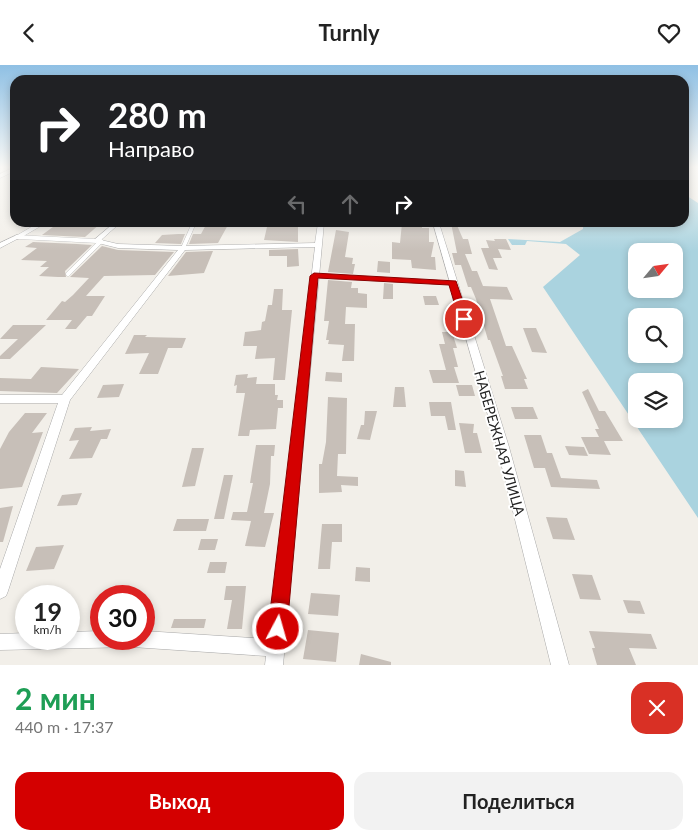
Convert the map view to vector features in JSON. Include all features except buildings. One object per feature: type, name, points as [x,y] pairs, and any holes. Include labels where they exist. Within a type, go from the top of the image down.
[{"type":"street","points":[[99,241],[113,227]]},
{"type":"street","points":[[155,642],[275,657],[320,227]]},
{"type":"street","name":"НАБЕРЕЖНАЯ УЛИЦА","points":[[437,227],[503,447],[560,665]]},
{"type":"street","points":[[0,246],[17,237]]},
{"type":"street","points":[[99,241],[118,246],[183,248],[318,245]]},
{"type":"street","points":[[0,591],[65,399],[183,248]]},
{"type":"street","points":[[0,399],[65,399]]},
{"type":"street","points":[[0,642],[90,640]]},
{"type":"lane","points":[[17,237],[36,227]]},
{"type":"lane","points":[[183,248],[192,227]]},
{"type":"lane","points":[[17,237],[99,241]]},
{"type":"lane","points":[[68,274],[99,241]]},
{"type":"lane","points":[[314,276],[453,283]]},
{"type":"water","points":[[689,197],[698,203],[698,518],[638,428],[683,428],[683,373],[628,373],[628,414],[543,287],[580,255],[566,244],[527,241],[525,245],[512,245],[508,239],[560,242],[583,229],[583,227],[689,227]]},
{"type":"route","points":[[278,629],[314,276],[453,283],[464,319]]}]
